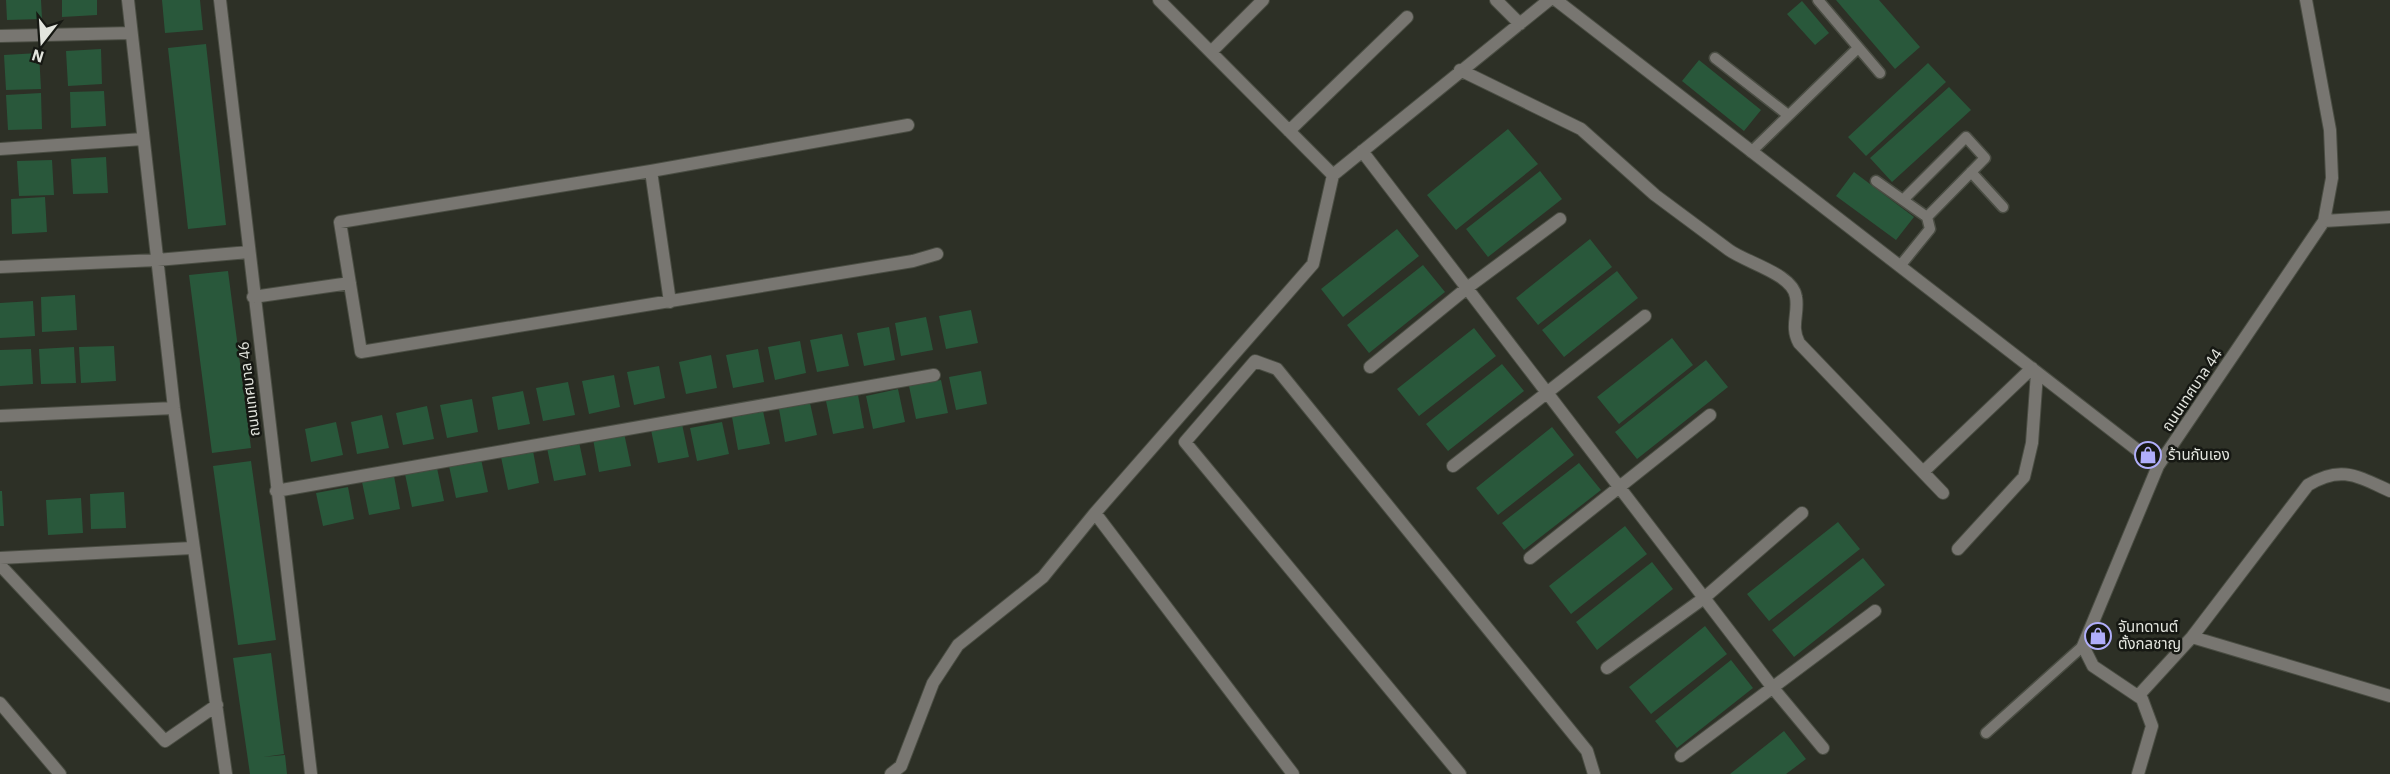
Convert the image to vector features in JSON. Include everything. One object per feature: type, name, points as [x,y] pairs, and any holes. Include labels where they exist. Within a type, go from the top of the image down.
[{"type":"street","points":[[128,0],[174,408],[192,548],[226,774]]},
{"type":"street","name":"ถนนเทศบาล 46","points":[[220,0],[253,297],[311,774]]},
{"type":"street","points":[[1159,0],[1333,176]]},
{"type":"street","points":[[1210,52],[1263,0]]},
{"type":"street","points":[[1496,0],[1520,24]]},
{"type":"street","points":[[891,774],[901,766],[933,683],[958,645],[1043,577],[1095,513],[1313,264],[1333,176],[1460,70],[1549,0]]},
{"type":"street","points":[[1556,0],[2158,466]]},
{"type":"street","name":"ถนนเทศบาล 44","points":[[2083,646],[2158,466],[2324,221],[2332,178],[2330,130],[2306,0]]},
{"type":"street","points":[[1289,131],[1407,17]]},
{"type":"street","points":[[0,36],[131,33]]},
{"type":"street","points":[[1460,70],[1581,129],[1655,195],[1741,259],[1782,277],[1793,287],[1797,298],[1794,332],[1799,343],[1943,493]]},
{"type":"street","points":[[908,125],[651,171],[340,222],[361,352],[913,261],[937,254]]},
{"type":"street","points":[[0,149],[143,139]]},
{"type":"street","points":[[1362,151],[1773,688],[1823,748]]},
{"type":"street","points":[[651,171],[670,302]]},
{"type":"street","points":[[2324,221],[2390,218]]},
{"type":"street","points":[[1370,367],[1467,288],[1560,219]]},
{"type":"street","points":[[0,267],[157,260],[249,252]]},
{"type":"street","points":[[253,297],[350,283]]},
{"type":"street","points":[[1453,466],[1645,316]]},
{"type":"street","points":[[1460,774],[1185,442],[1255,361],[1277,369],[1587,751],[1594,774]]},
{"type":"street","points":[[1923,472],[2034,371]]},
{"type":"street","points":[[1958,549],[2024,477],[2032,443],[2034,371]]},
{"type":"street","points":[[276,491],[934,375]]},
{"type":"street","points":[[0,417],[174,408]]},
{"type":"street","points":[[1530,558],[1710,415]]},
{"type":"street","points":[[2138,696],[2192,637],[2308,486],[2325,475],[2341,473],[2363,478],[2390,491]]},
{"type":"street","points":[[1095,513],[1293,774]]},
{"type":"street","points":[[1607,668],[1704,598],[1802,513]]},
{"type":"street","points":[[0,558],[192,548]]},
{"type":"street","points":[[0,565],[165,741],[217,705]]},
{"type":"street","points":[[1681,756],[1875,611]]},
{"type":"street","points":[[2192,637],[2390,696]]},
{"type":"street","points":[[2083,646],[2093,666],[2142,699],[2152,726],[2138,774]]},
{"type":"street","points":[[0,703],[60,774]]},
{"type":"lane","points":[[1818,0],[1880,73]]},
{"type":"lane","points":[[1751,152],[1858,48]]},
{"type":"lane","points":[[1715,58],[1788,116]]},
{"type":"lane","points":[[1902,200],[1966,137],[1985,158],[1927,217]]},
{"type":"lane","points":[[1971,172],[2003,207]]},
{"type":"lane","points":[[1876,182],[1927,217],[1930,229],[1900,266]]},
{"type":"lane","points":[[1986,733],[2083,646]]},
{"type":"building","points":[[6,0],[41,0],[42,19],[7,20]]},
{"type":"building","points":[[62,0],[97,0],[97,15],[62,17]]},
{"type":"building","points":[[162,0],[200,0],[203,30],[165,33]]},
{"type":"building","points":[[1836,0],[1879,0],[1920,47],[1895,69]]},
{"type":"building","points":[[1802,1],[1829,33],[1815,45],[1787,14]]},
{"type":"building","points":[[206,44],[226,225],[188,229],[168,48]]},
{"type":"building","points":[[101,49],[102,84],[68,86],[66,51]]},
{"type":"building","points":[[39,53],[41,89],[6,90],[4,55]]},
{"type":"building","points":[[1699,60],[1761,110],[1744,131],[1682,81]]},
{"type":"building","points":[[1928,63],[1946,82],[1866,156],[1848,137]]},
{"type":"building","points":[[1949,87],[1971,110],[1892,182],[1870,158]]},
{"type":"building","points":[[104,91],[106,126],[71,128],[70,92]]},
{"type":"building","points":[[41,93],[42,129],[8,130],[6,95]]},
{"type":"building","points":[[1508,129],[1538,164],[1456,230],[1427,195]]},
{"type":"building","points":[[106,157],[108,193],[73,194],[71,159]]},
{"type":"building","points":[[52,160],[54,195],[19,196],[17,161]]},
{"type":"building","points":[[1540,171],[1562,199],[1488,257],[1466,229]]},
{"type":"building","points":[[1854,172],[1914,217],[1896,240],[1836,196]]},
{"type":"building","points":[[45,197],[47,232],[12,234],[11,199]]},
{"type":"building","points":[[1397,229],[1419,256],[1343,317],[1321,289]]},
{"type":"building","points":[[1590,239],[1612,267],[1538,325],[1516,298]]},
{"type":"building","points":[[1423,265],[1445,292],[1369,353],[1347,325]]},
{"type":"building","points":[[228,271],[251,448],[212,453],[189,275]]},
{"type":"building","points":[[1617,271],[1638,298],[1564,357],[1542,330]]},
{"type":"building","points":[[75,295],[77,330],[42,332],[41,297]]},
{"type":"building","points":[[33,301],[35,336],[0,338],[0,303]]},
{"type":"building","points":[[971,310],[978,343],[946,349],[939,316]]},
{"type":"building","points":[[926,317],[933,350],[901,356],[895,323]]},
{"type":"building","points":[[889,327],[895,360],[864,366],[857,333]]},
{"type":"building","points":[[1474,328],[1496,356],[1419,416],[1397,389]]},
{"type":"building","points":[[842,334],[849,366],[817,372],[810,340]]},
{"type":"building","points":[[1672,338],[1693,365],[1619,424],[1597,397]]},
{"type":"building","points":[[800,341],[806,373],[775,380],[768,347]]},
{"type":"building","points":[[114,346],[116,381],[81,383],[79,347]]},
{"type":"building","points":[[74,347],[76,383],[41,384],[39,349]]},
{"type":"building","points":[[31,349],[33,384],[0,386],[0,350]]},
{"type":"building","points":[[758,349],[764,382],[733,388],[726,355]]},
{"type":"building","points":[[711,355],[717,388],[686,394],[679,362]]},
{"type":"building","points":[[1706,360],[1728,387],[1637,459],[1615,432]]},
{"type":"building","points":[[1502,364],[1524,391],[1448,451],[1426,424]]},
{"type":"building","points":[[659,366],[665,398],[634,405],[627,372]]},
{"type":"building","points":[[981,371],[987,404],[956,410],[949,377]]},
{"type":"building","points":[[614,375],[620,407],[589,414],[582,381]]},
{"type":"building","points":[[941,380],[948,413],[916,419],[909,386]]},
{"type":"building","points":[[568,382],[575,415],[543,421],[536,388]]},
{"type":"building","points":[[898,389],[905,422],[873,429],[866,396]]},
{"type":"building","points":[[523,391],[530,424],[498,430],[492,397]]},
{"type":"building","points":[[858,395],[864,428],[833,434],[826,401]]},
{"type":"building","points":[[472,399],[478,432],[447,438],[440,405]]},
{"type":"building","points":[[810,403],[817,435],[785,442],[779,409]]},
{"type":"building","points":[[427,406],[434,439],[403,445],[396,413]]},
{"type":"building","points":[[763,411],[770,444],[738,450],[732,417]]},
{"type":"building","points":[[382,415],[389,448],[357,454],[351,422]]},
{"type":"building","points":[[336,422],[343,455],[311,462],[305,429]]},
{"type":"building","points":[[722,422],[729,454],[697,461],[690,428]]},
{"type":"building","points":[[682,424],[689,457],[658,463],[651,430]]},
{"type":"building","points":[[1552,427],[1574,455],[1498,515],[1476,488]]},
{"type":"building","points":[[624,433],[631,466],[599,472],[593,439]]},
{"type":"building","points":[[579,442],[586,475],[554,481],[547,448]]},
{"type":"building","points":[[533,451],[539,483],[508,490],[501,457]]},
{"type":"building","points":[[481,459],[488,492],[456,498],[449,466]]},
{"type":"building","points":[[251,461],[276,640],[238,645],[213,466]]},
{"type":"building","points":[[1579,463],[1601,490],[1524,550],[1502,523]]},
{"type":"building","points":[[437,468],[444,501],[412,507],[405,474]]},
{"type":"building","points":[[394,476],[400,509],[369,515],[362,482]]},
{"type":"building","points":[[348,487],[354,519],[323,526],[316,493]]},
{"type":"building","points":[[0,491],[2,491],[4,526],[0,526]]},
{"type":"building","points":[[124,492],[126,528],[91,529],[90,494]]},
{"type":"building","points":[[81,498],[83,533],[48,535],[46,500]]},
{"type":"building","points":[[1838,522],[1860,549],[1769,621],[1747,594]]},
{"type":"building","points":[[1625,526],[1647,554],[1571,614],[1549,586]]},
{"type":"building","points":[[1863,558],[1885,585],[1794,657],[1772,630]]},
{"type":"building","points":[[1652,562],[1673,589],[1597,650],[1576,622]]},
{"type":"building","points":[[1705,626],[1727,654],[1651,714],[1629,687]]},
{"type":"building","points":[[271,653],[284,754],[263,757],[285,755],[287,774],[250,774],[233,658]]},
{"type":"building","points":[[1731,660],[1753,688],[1677,748],[1655,721]]},
{"type":"building","points":[[1784,731],[1806,759],[1786,774],[1730,774]]},
{"type":"place","name":"ร้านกันเอง","points":[[2148,455]]},
{"type":"place","name":"จันทดานต์ ตั้งกลชาญ","points":[[2098,636]]}]
